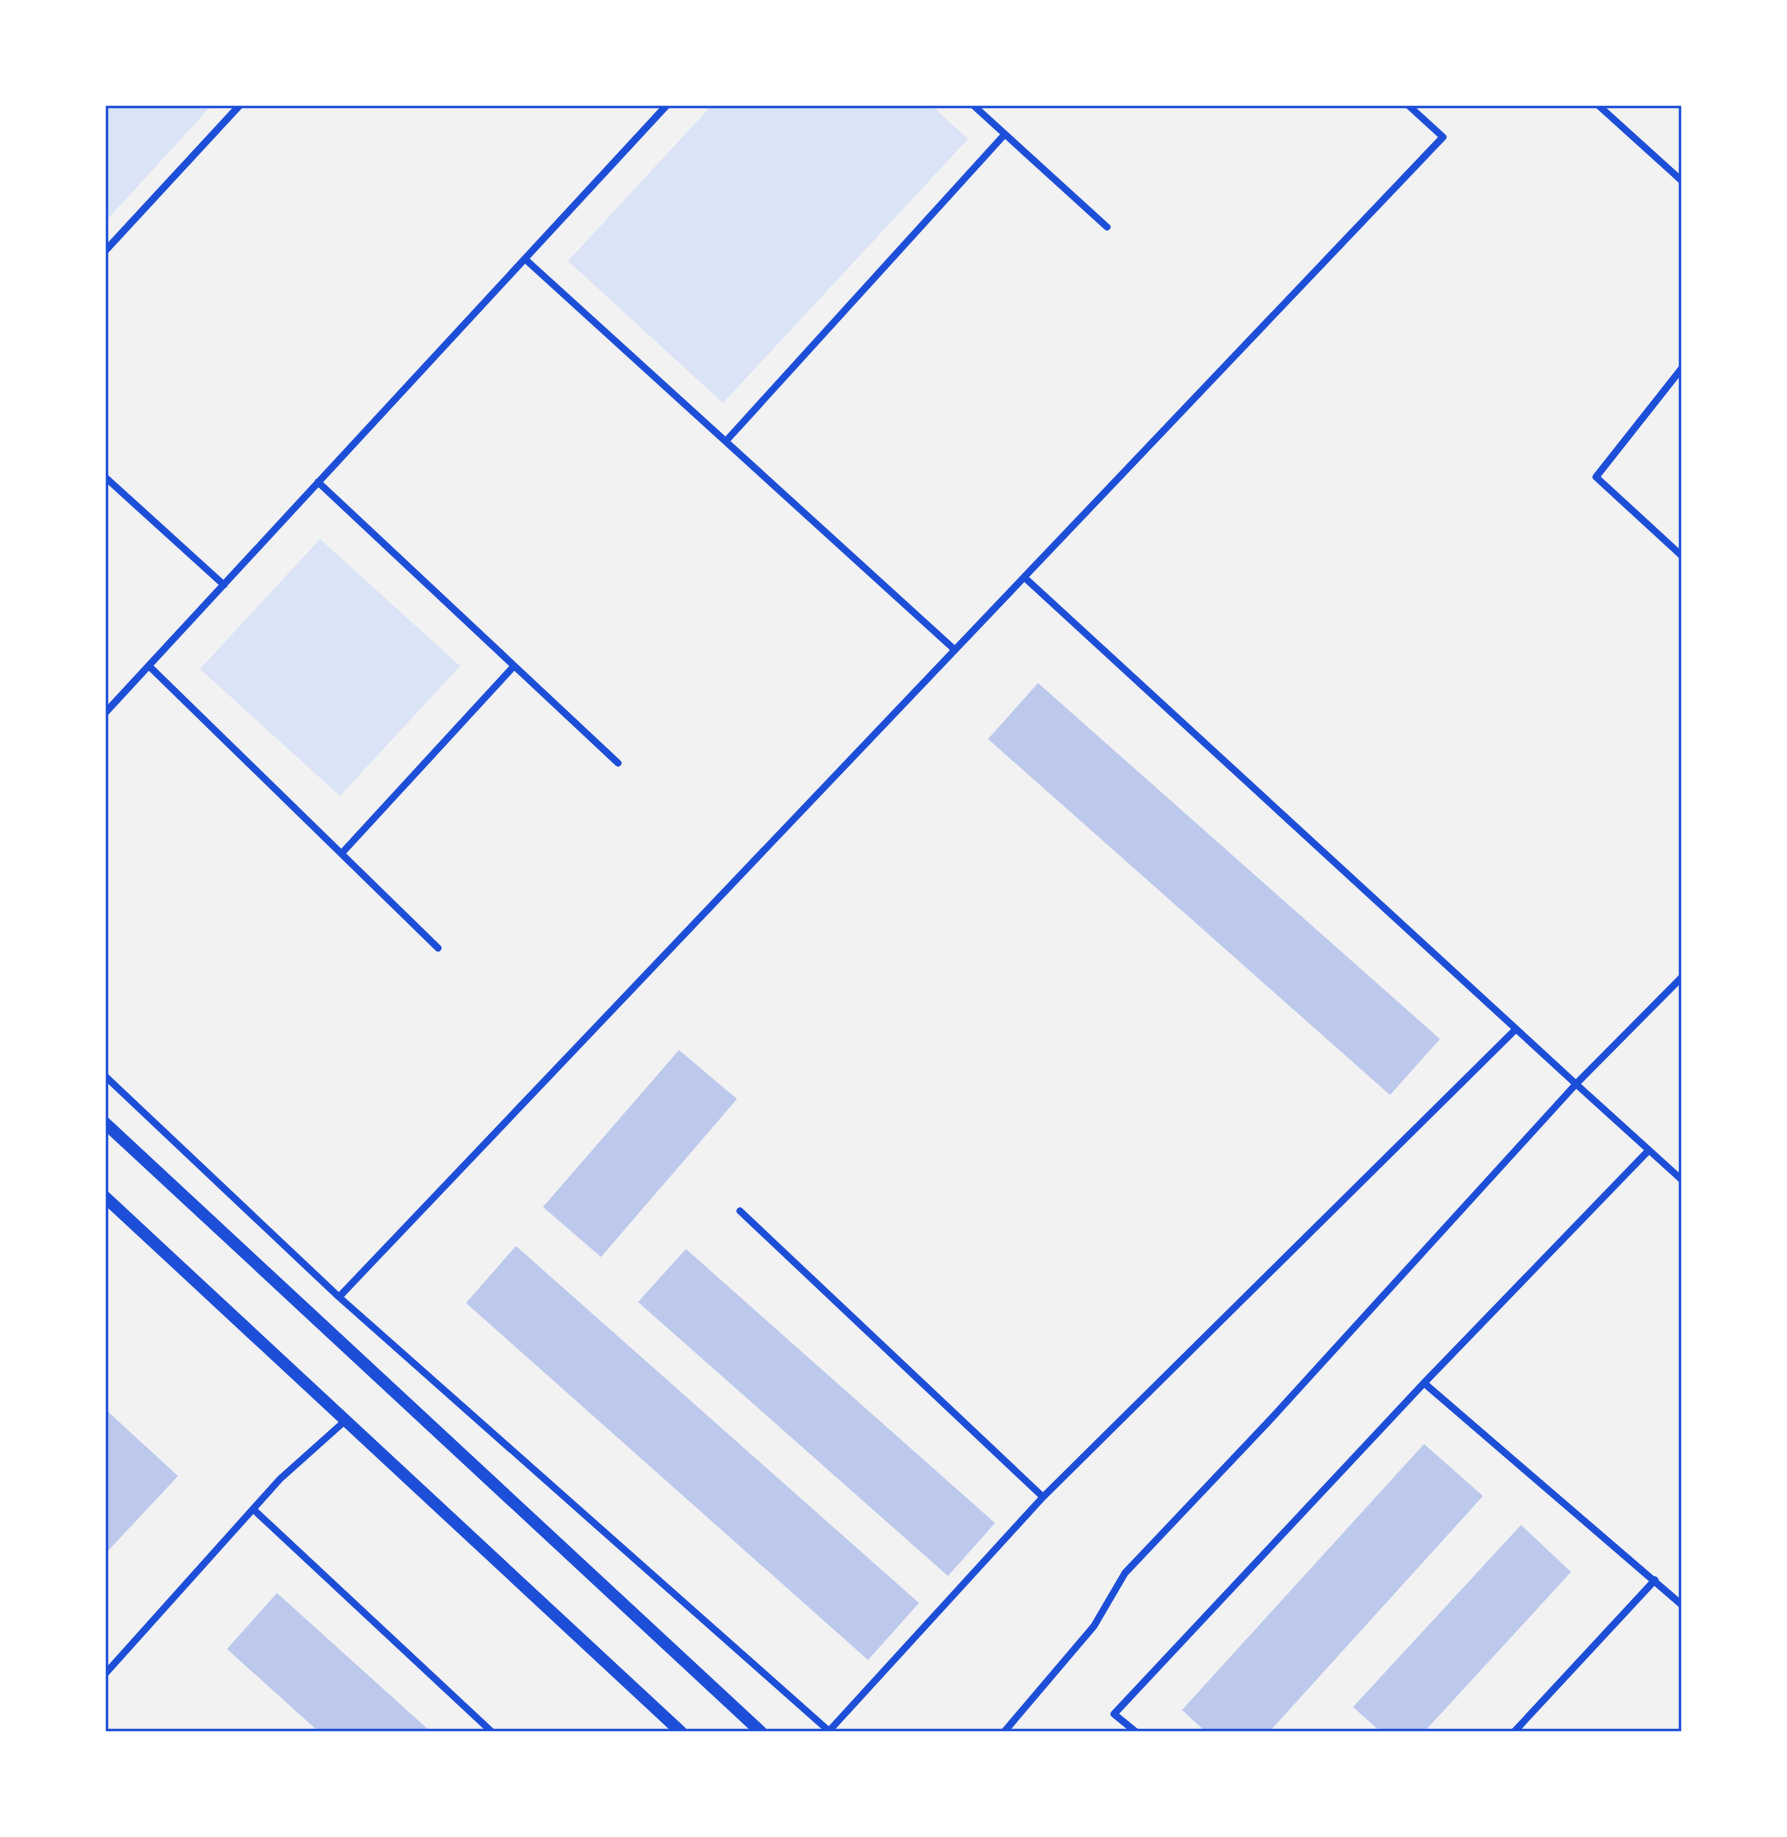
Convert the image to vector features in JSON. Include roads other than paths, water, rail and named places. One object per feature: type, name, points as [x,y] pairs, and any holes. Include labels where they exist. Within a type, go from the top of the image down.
[{"type":"street","points":[[105,251],[240,105]]},
{"type":"street","points":[[105,713],[667,105]]},
{"type":"street","points":[[973,105],[1107,227]]},
{"type":"street","points":[[339,1297],[1443,137],[1408,105]]},
{"type":"street","points":[[1598,105],[1682,181]]},
{"type":"street","points":[[726,441],[1005,134]]},
{"type":"street","points":[[525,259],[955,650]]},
{"type":"street","points":[[1682,368],[1596,477],[1682,556]]},
{"type":"street","points":[[105,477],[224,585]]},
{"type":"street","points":[[318,482],[618,763]]},
{"type":"street","points":[[1024,577],[1682,1180]]},
{"type":"street","points":[[149,666],[438,948]]},
{"type":"street","points":[[342,853],[514,666]]},
{"type":"street","points":[[1004,1732],[1094,1626],[1125,1573],[1269,1421],[1576,1084],[1682,977]]},
{"type":"street","points":[[105,1076],[339,1297],[829,1731],[1043,1497],[1516,1029]]},
{"type":"street","points":[[105,1123],[761,1732]]},
{"type":"street","points":[[1136,1732],[1114,1714],[1424,1382],[1649,1150]]},
{"type":"street","points":[[105,1197],[681,1732]]},
{"type":"street","points":[[740,1211],[1043,1497]]},
{"type":"street","points":[[1424,1382],[1682,1605]]},
{"type":"street","points":[[105,1674],[280,1479],[346,1420]]},
{"type":"street","points":[[253,1509],[492,1732]]},
{"type":"street","points":[[1514,1732],[1655,1580]]}]
